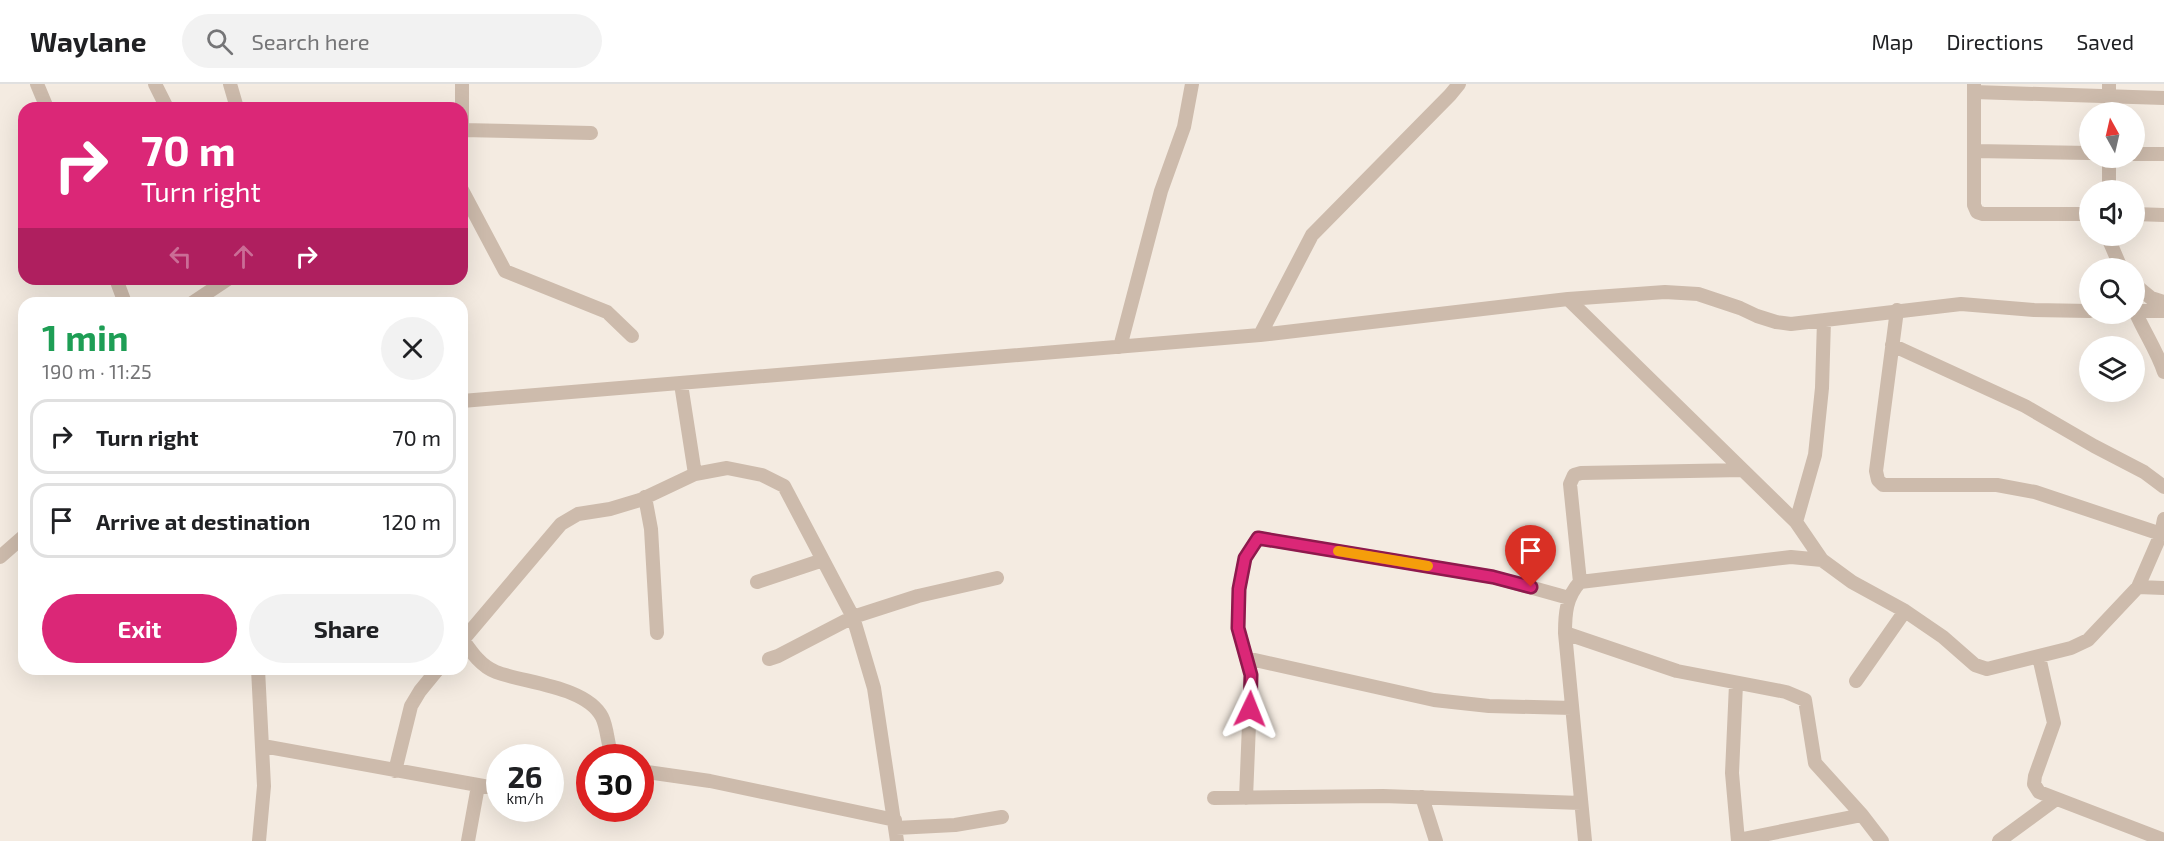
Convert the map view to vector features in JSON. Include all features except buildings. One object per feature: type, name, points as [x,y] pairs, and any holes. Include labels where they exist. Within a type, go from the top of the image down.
[{"type":"street","points":[[37,84],[44,102]]},
{"type":"street","points":[[155,84],[164,102]]},
{"type":"street","points":[[230,84],[235,102]]},
{"type":"street","points":[[462,84],[462,102]]},
{"type":"street","points":[[1120,346],[1161,191],[1184,127],[1192,84]]},
{"type":"street","points":[[1260,334],[1312,235],[1459,84]]},
{"type":"street","points":[[2079,214],[1983,214],[1977,212],[1974,205],[1974,88],[2109,90],[2164,98]]},
{"type":"street","points":[[468,131],[591,133]]},
{"type":"street","points":[[1974,151],[2079,153]]},
{"type":"street","points":[[2145,154],[2164,154]]},
{"type":"street","points":[[468,201],[505,272],[607,312],[632,336]]},
{"type":"street","points":[[2145,214],[2164,214]]},
{"type":"street","points":[[202,297],[222,285]]},
{"type":"street","points":[[468,401],[1260,334],[1568,299],[1665,292],[1698,294],[1776,322],[1791,324],[1961,304],[2079,311]]},
{"type":"street","points":[[2145,293],[2151,298],[2164,302]]},
{"type":"street","points":[[1568,299],[1797,522],[1822,560],[1851,582],[1905,611],[1943,637],[1975,665],[1987,669],[2072,648],[2088,640],[2138,587],[2162,534],[2164,519]]},
{"type":"street","points":[[1897,310],[1876,471],[1878,480],[1883,485],[1997,485],[2035,492],[2162,534]]},
{"type":"street","points":[[2145,311],[2164,310]]},
{"type":"street","points":[[1797,522],[1815,455],[1822,388],[1824,320]]},
{"type":"street","points":[[2141,324],[2158,354],[2164,372]]},
{"type":"street","points":[[1892,345],[2025,405],[2094,446],[2144,472],[2164,487]]},
{"type":"street","points":[[681,384],[695,474]]},
{"type":"street","points":[[468,634],[561,524],[578,514],[610,508],[645,497],[695,474],[728,468],[762,475],[784,486],[854,617],[874,687],[896,830]]},
{"type":"street","points":[[1585,841],[1565,633],[1565,613],[1569,598],[1580,582],[1570,484],[1574,476],[1581,473],[1743,470]]},
{"type":"street","points":[[645,497],[651,529],[657,633]]},
{"type":"street","points":[[1246,798],[1251,675],[1238,628],[1239,589],[1245,558],[1258,538],[1493,577],[1569,598]]},
{"type":"street","points":[[0,557],[18,541]]},
{"type":"street","points":[[1580,582],[1791,557],[1822,560]]},
{"type":"street","points":[[758,582],[823,560]]},
{"type":"street","points":[[769,659],[854,617],[918,596],[996,578]]},
{"type":"street","points":[[2138,587],[2164,588]]},
{"type":"street","points":[[1856,681],[1905,611]]},
{"type":"street","points":[[1565,633],[1677,672],[1786,692],[1805,700],[1815,763],[1862,814],[1882,841]]},
{"type":"street","points":[[468,648],[476,658],[496,672],[565,690],[594,706],[602,717],[607,744]]},
{"type":"street","points":[[2039,657],[2054,723],[2035,776],[2034,784],[2039,792],[2164,840]]},
{"type":"street","points":[[1246,658],[1434,700],[1489,706],[1572,708]]},
{"type":"street","points":[[258,675],[264,786],[260,841]]},
{"type":"street","points":[[395,771],[411,706],[433,675]]},
{"type":"street","points":[[1736,684],[1732,773],[1738,840],[1862,814]]},
{"type":"street","points":[[263,746],[486,787]]},
{"type":"street","points":[[654,773],[710,781],[896,830],[955,825],[1002,816]]},
{"type":"street","points":[[468,841],[478,786]]},
{"type":"street","points":[[1214,798],[1422,797],[1581,803]]},
{"type":"street","points":[[1422,797],[1436,841]]},
{"type":"street","points":[[1999,841],[2056,799]]},
{"type":"slow traffic","points":[[1338,551],[1428,566]]},
{"type":"route","points":[[1250,709],[1251,675],[1238,628],[1239,589],[1245,558],[1258,538],[1493,577],[1531,587]]}]
